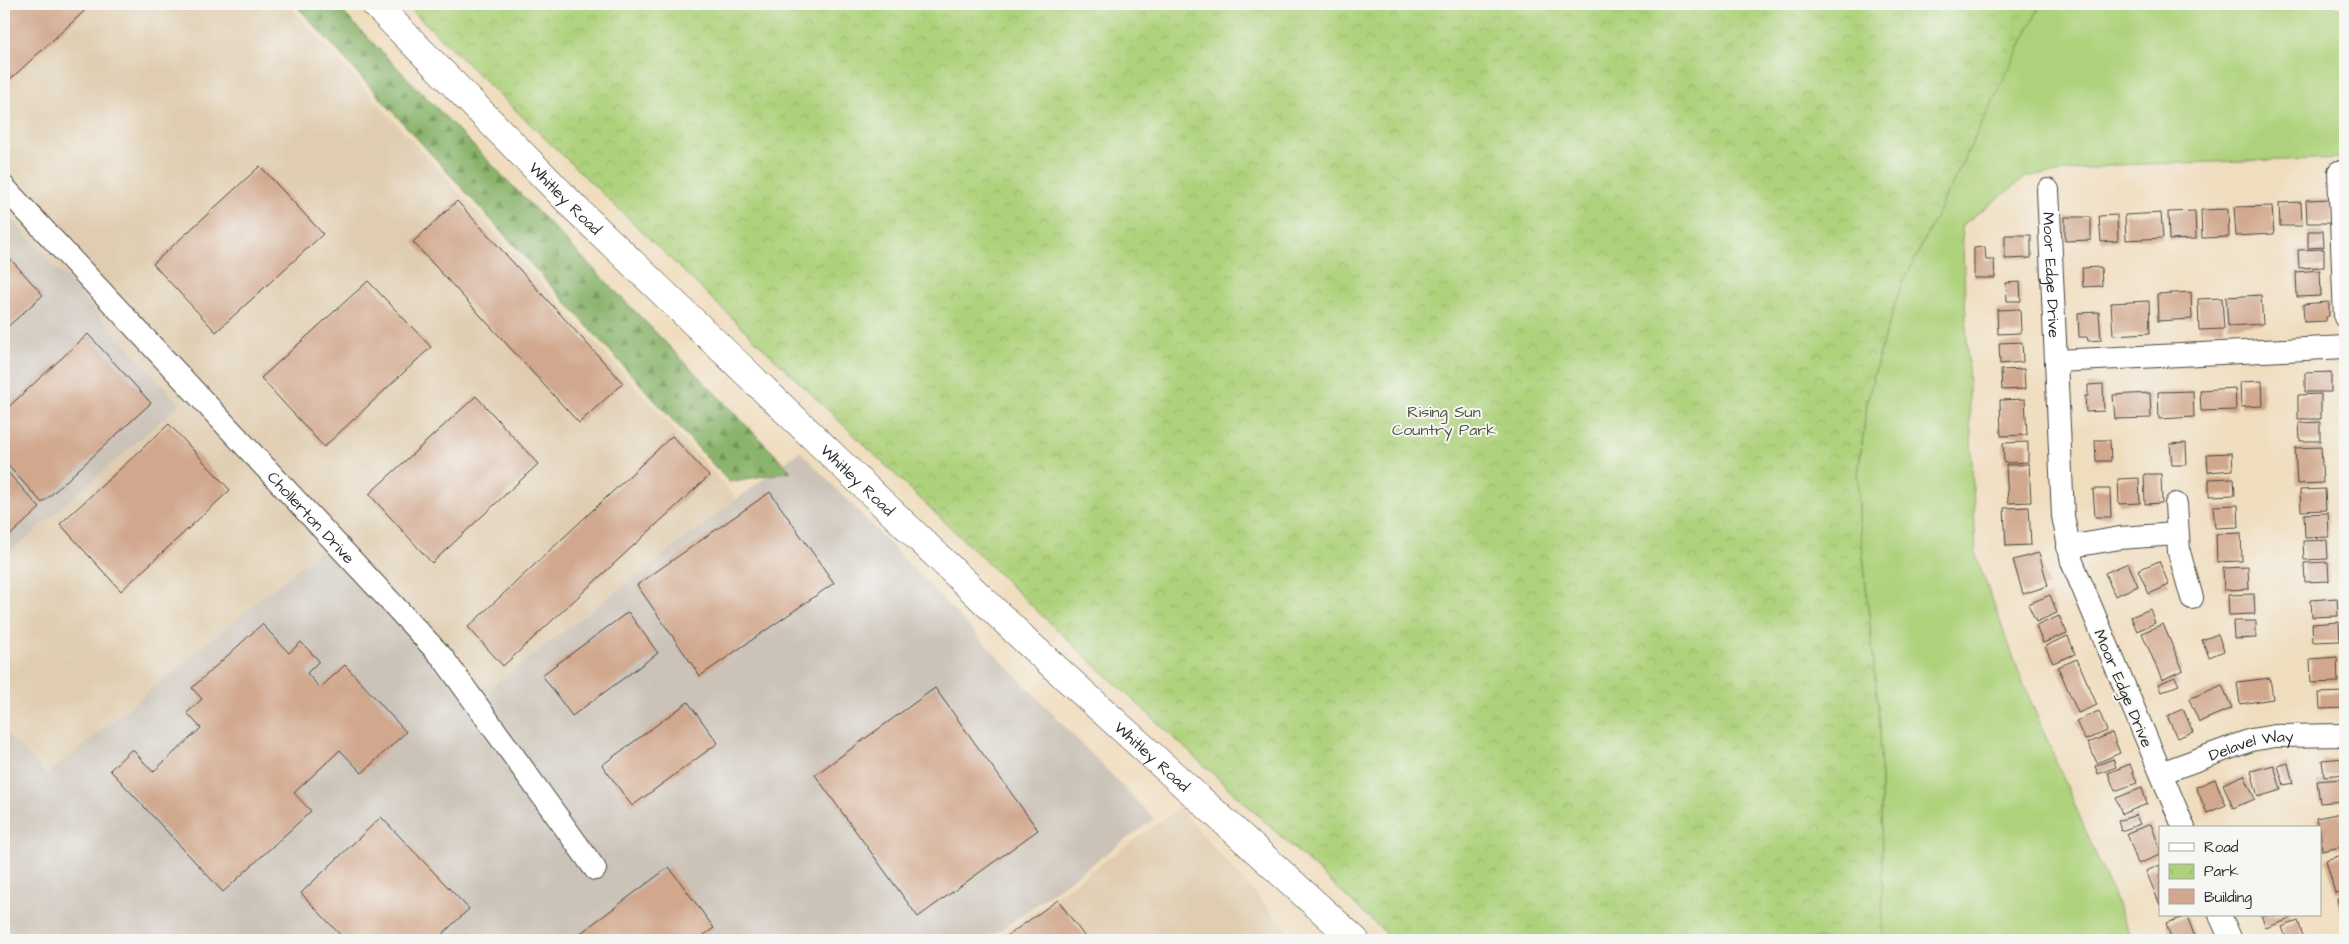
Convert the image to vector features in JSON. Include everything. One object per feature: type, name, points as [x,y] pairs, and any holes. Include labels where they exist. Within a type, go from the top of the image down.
[{"type":"main road","name":"Whitley Road","points":[[374,4],[576,208],[1020,636],[1354,940]]},
{"type":"street","points":[[2336,172],[2345,317]]},
{"type":"street","name":"Chollerton Drive","points":[[4,186],[443,658],[595,869]]},
{"type":"street","name":"Moor Edge Drive","points":[[2048,190],[2063,516],[2068,547],[2078,580],[2183,826]]},
{"type":"street","name":"Moor Edge Drive","points":[[2056,361],[2345,347]]},
{"type":"street","points":[[2176,504],[2176,534],[2192,598]]},
{"type":"street","points":[[2068,547],[2120,538],[2176,534]]},
{"type":"street","name":"Delavel Way","points":[[2161,773],[2251,740],[2275,736],[2345,735]]},
{"type":"street","points":[[2220,916],[2231,940]]},
{"type":"shaded area","points":[[4,4],[288,4],[737,499],[488,689],[320,550],[47,775],[4,731],[4,558],[180,404],[4,211]]},
{"type":"shaded area","points":[[4,211],[180,404],[4,558]]},
{"type":"shaded area","points":[[800,451],[1154,819],[987,940],[4,940],[4,731],[47,775],[320,550],[488,689]]},
{"type":"shaded area","points":[[1179,808],[1296,940],[994,940]]},
{"type":"green space","points":[[295,4],[335,4],[791,471],[729,482]]},
{"type":"green space","name":"Rising Sun Country Park","points":[[405,4],[2041,4],[1900,289],[1882,344],[1867,403],[1858,474],[1859,515],[1880,728],[1883,940],[1393,940],[1053,626]]},
{"type":"green space","points":[[2041,4],[2326,4],[2345,9],[2345,158],[2115,165],[2026,177],[1962,225],[1976,556],[2023,683],[2132,940],[1883,940],[1880,728],[1859,515],[1858,474],[1867,403],[1882,344],[1900,289]]},
{"type":"building","points":[[11,4],[92,4],[4,85],[4,10]]},
{"type":"building","points":[[260,166],[323,234],[216,332],[153,264]]},
{"type":"building","points":[[2332,199],[2333,223],[2307,223],[2306,200]]},
{"type":"building","points":[[457,201],[623,383],[579,423],[413,242]]},
{"type":"building","points":[[2301,202],[2302,226],[2280,226],[2279,203]]},
{"type":"building","points":[[2272,206],[2274,234],[2236,236],[2234,207]]},
{"type":"building","points":[[2228,209],[2229,237],[2202,238],[2201,210]]},
{"type":"building","points":[[2195,211],[2196,239],[2169,240],[2168,212]]},
{"type":"building","points":[[2161,213],[2163,238],[2126,240],[2125,215]]},
{"type":"building","points":[[2117,215],[2118,241],[2101,242],[2099,216]]},
{"type":"building","points":[[2065,217],[2091,217],[2091,240],[2065,241]]},
{"type":"building","points":[[2308,231],[2323,231],[2324,247],[2308,248]]},
{"type":"building","points":[[2005,235],[2031,235],[2031,258],[2005,259]]},
{"type":"building","points":[[1985,247],[1986,260],[1994,260],[1995,278],[1974,278],[1974,248]]},
{"type":"building","points":[[2324,249],[2324,267],[2299,268],[2298,250]]},
{"type":"building","points":[[4,252],[43,295],[4,330]]},
{"type":"building","points":[[2101,267],[2102,286],[2083,287],[2082,268]]},
{"type":"building","points":[[2320,270],[2321,296],[2297,297],[2296,272]]},
{"type":"building","points":[[368,281],[431,347],[324,447],[261,378]]},
{"type":"building","points":[[2020,282],[2021,301],[2007,301],[2006,283]]},
{"type":"building","points":[[2191,292],[2192,319],[2158,321],[2157,294]]},
{"type":"building","points":[[2261,295],[2263,324],[2228,326],[2226,297]]},
{"type":"building","points":[[2222,298],[2224,329],[2199,330],[2198,299]]},
{"type":"building","points":[[2149,301],[2150,333],[2113,335],[2111,303]]},
{"type":"building","points":[[2329,302],[2329,316],[2326,317],[2326,321],[2304,322],[2303,304]]},
{"type":"building","points":[[2020,309],[2021,333],[1998,334],[1997,310]]},
{"type":"building","points":[[2099,312],[2101,340],[2088,341],[2087,337],[2079,337],[2078,313]]},
{"type":"building","points":[[88,334],[151,403],[42,503],[4,461],[4,411]]},
{"type":"building","points":[[2022,342],[2023,362],[2000,364],[1999,343]]},
{"type":"building","points":[[2024,369],[2025,389],[2002,390],[2001,370]]},
{"type":"building","points":[[2331,372],[2331,392],[2305,392],[2305,373]]},
{"type":"building","points":[[2262,381],[2263,406],[2241,407],[2240,382]]},
{"type":"building","points":[[2103,384],[2104,411],[2086,412],[2085,396],[2088,396],[2088,385]]},
{"type":"building","points":[[2235,388],[2236,410],[2201,411],[2200,390]]},
{"type":"building","points":[[2193,391],[2194,417],[2159,419],[2158,392]]},
{"type":"building","points":[[2150,393],[2151,418],[2115,419],[2113,395]]},
{"type":"building","points":[[2321,394],[2321,419],[2298,419],[2298,395]]},
{"type":"building","points":[[476,396],[538,464],[432,563],[369,494]]},
{"type":"building","points":[[2025,399],[2027,435],[2001,436],[2000,400]]},
{"type":"building","points":[[2320,422],[2320,441],[2300,441],[2299,423]]},
{"type":"building","points":[[169,424],[230,490],[121,591],[60,524]]},
{"type":"building","points":[[672,436],[709,476],[503,666],[468,627]]},
{"type":"building","points":[[2095,440],[2110,440],[2111,461],[2096,461]]},
{"type":"building","points":[[2028,442],[2028,462],[2004,463],[2003,443]]},
{"type":"building","points":[[2186,443],[2187,465],[2172,465],[2170,444]]},
{"type":"building","points":[[2321,447],[2323,483],[2297,484],[2295,448]]},
{"type":"building","points":[[2232,453],[2233,470],[2208,472],[2207,454]]},
{"type":"building","points":[[2029,464],[2031,502],[2008,503],[2006,465]]},
{"type":"building","points":[[4,468],[40,508],[5,540],[4,539]]},
{"type":"building","points":[[2144,474],[2161,474],[2162,503],[2145,504]]},
{"type":"building","points":[[2139,478],[2140,503],[2119,504],[2118,479]]},
{"type":"building","points":[[2234,478],[2235,495],[2209,496],[2209,479]]},
{"type":"building","points":[[2093,489],[2110,489],[2111,517],[2095,517]]},
{"type":"building","points":[[2325,489],[2326,510],[2301,511],[2300,490]]},
{"type":"building","points":[[770,492],[834,583],[700,676],[637,585]]},
{"type":"building","points":[[2238,505],[2239,527],[2215,528],[2213,506]]},
{"type":"building","points":[[2029,507],[2031,545],[2006,546],[2004,508]]},
{"type":"building","points":[[2328,513],[2329,537],[2305,538],[2304,514]]},
{"type":"building","points":[[2241,533],[2242,561],[2217,562],[2216,534]]},
{"type":"building","points":[[2327,540],[2328,559],[2304,560],[2303,541]]},
{"type":"building","points":[[2039,553],[2048,586],[2023,594],[2013,560]]},
{"type":"building","points":[[2159,561],[2169,585],[2149,594],[2138,570]]},
{"type":"building","points":[[2328,562],[2329,581],[2305,582],[2304,563]]},
{"type":"building","points":[[2128,563],[2138,586],[2115,596],[2105,573]]},
{"type":"building","points":[[2248,567],[2249,589],[2224,590],[2223,568]]},
{"type":"building","points":[[2254,594],[2255,614],[2229,615],[2228,595]]},
{"type":"building","points":[[2050,595],[2057,613],[2036,622],[2028,604]]},
{"type":"building","points":[[2337,598],[2338,616],[2312,617],[2311,600]]},
{"type":"building","points":[[2150,609],[2155,623],[2137,631],[2131,617]]},
{"type":"building","points":[[628,612],[658,653],[572,716],[542,675]]},
{"type":"building","points":[[2059,616],[2067,633],[2043,643],[2036,626]]},
{"type":"building","points":[[2233,621],[2256,621],[2256,638],[2234,639]]},
{"type":"building","points":[[2339,622],[2340,641],[2313,642],[2312,624]]},
{"type":"building","points":[[262,624],[289,653],[301,642],[319,661],[307,673],[320,688],[345,665],[406,732],[362,773],[340,750],[294,793],[311,811],[223,892],[110,770],[132,749],[153,772],[201,728],[187,713],[202,699],[192,688]]},
{"type":"building","points":[[2163,624],[2183,670],[2162,680],[2142,633]]},
{"type":"building","points":[[2218,634],[2224,651],[2209,657],[2202,640]]},
{"type":"building","points":[[2068,636],[2075,654],[2053,663],[2045,646]]},
{"type":"building","points":[[2337,657],[2338,682],[2311,683],[2310,659]]},
{"type":"building","points":[[2077,659],[2097,705],[2078,713],[2058,667]]},
{"type":"building","points":[[2175,677],[2179,685],[2161,692],[2158,684]]},
{"type":"building","points":[[2270,678],[2273,699],[2240,704],[2237,682]]},
{"type":"building","points":[[2222,685],[2232,708],[2199,722],[2189,699]]},
{"type":"building","points":[[935,688],[1038,830],[918,917],[815,775]]},
{"type":"building","points":[[2344,692],[2345,708],[2320,709],[2319,693]]},
{"type":"building","points":[[688,702],[718,743],[632,806],[602,765]]},
{"type":"building","points":[[2183,709],[2193,732],[2177,738],[2167,716]]},
{"type":"building","points":[[2099,711],[2107,731],[2085,740],[2076,721]]},
{"type":"building","points":[[2112,733],[2120,753],[2097,763],[2088,743]]},
{"type":"building","points":[[2345,758],[2345,774],[2324,776],[2322,760]]},
{"type":"building","points":[[2113,759],[2116,767],[2098,774],[2095,766]]},
{"type":"building","points":[[2288,763],[2293,783],[2284,785],[2278,766]]},
{"type":"building","points":[[2130,764],[2137,783],[2115,791],[2108,773]]},
{"type":"building","points":[[2274,765],[2281,790],[2258,797],[2251,771]]},
{"type":"building","points":[[2244,775],[2255,799],[2233,808],[2223,784]]},
{"type":"building","points":[[2215,779],[2226,805],[2207,813],[2196,787]]},
{"type":"building","points":[[2342,779],[2344,801],[2320,803],[2317,781]]},
{"type":"building","points":[[2142,788],[2147,804],[2122,814],[2116,798]]},
{"type":"building","points":[[2342,813],[2345,846],[2322,851],[2322,826],[2318,826],[2316,818]]},
{"type":"building","points":[[2136,815],[2140,824],[2121,831],[2118,821]]},
{"type":"building","points":[[381,817],[469,909],[436,940],[345,940],[301,893]]},
{"type":"building","points":[[2151,824],[2159,846],[2159,855],[2138,864],[2127,833]]},
{"type":"building","points":[[2345,854],[2345,890],[2335,893],[2326,860]]},
{"type":"building","points":[[2159,865],[2159,903],[2146,871]]},
{"type":"building","points":[[669,867],[714,928],[697,940],[582,940],[578,935]]},
{"type":"building","points":[[2345,896],[2345,917],[2342,918],[2337,899]]},
{"type":"building","points":[[1058,900],[1087,940],[1001,940]]},
{"type":"building","points":[[2187,916],[2196,940],[2172,940],[2166,923]]},
{"type":"building","points":[[2261,916],[2291,916],[2292,918],[2266,928]]},
{"type":"building","points":[[2298,921],[2303,936],[2287,940],[2282,927]]}]
